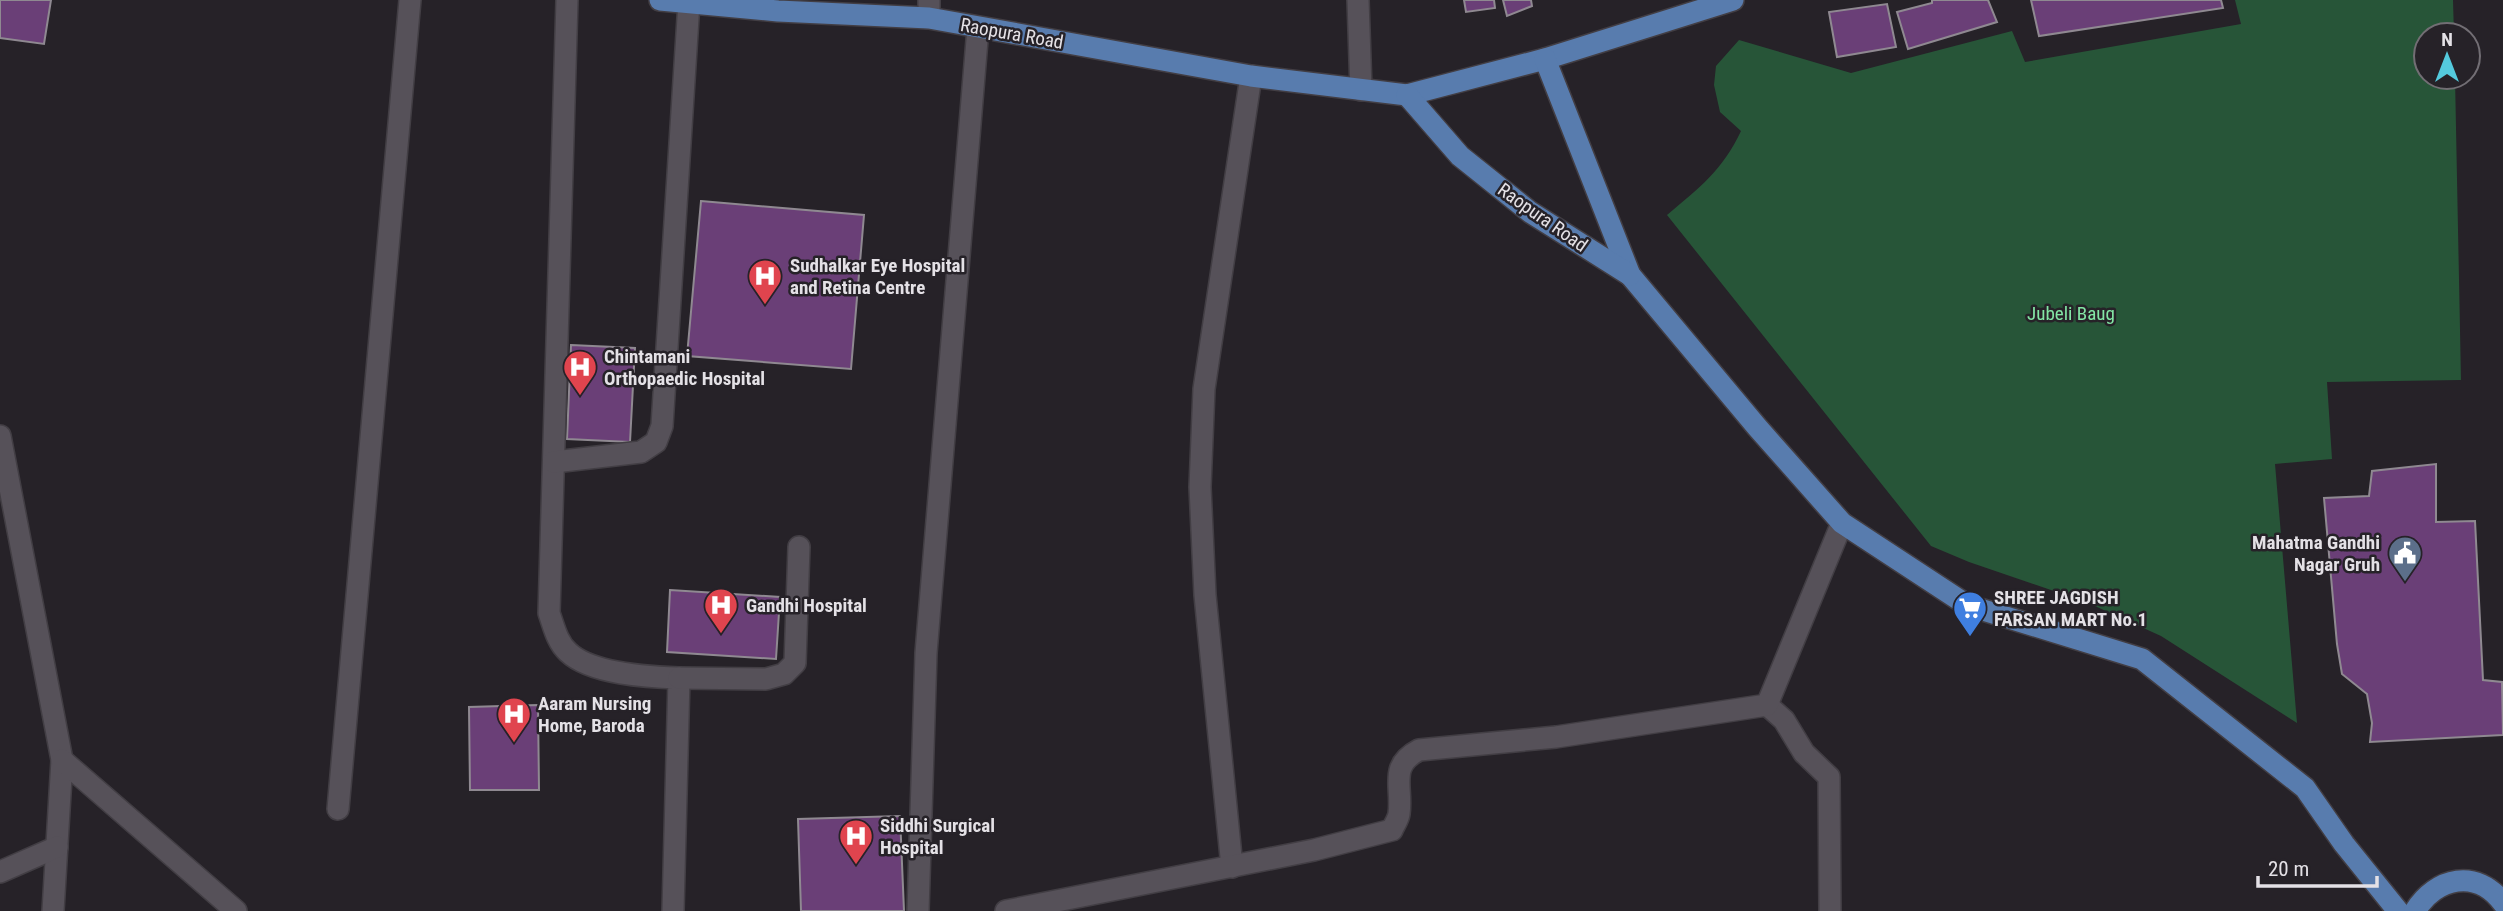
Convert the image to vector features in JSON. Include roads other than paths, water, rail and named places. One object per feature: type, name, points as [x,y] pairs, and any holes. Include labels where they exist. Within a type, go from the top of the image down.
[{"type":"main road","name":"Raopura Road","points":[[660,0],[778,11],[929,9],[978,27],[1251,76],[1407,95],[1460,156],[1530,212],[1630,275]]},
{"type":"main road","points":[[1407,95],[1545,58],[1733,0]]},
{"type":"main road","points":[[1545,58],[1630,275],[1757,427],[1842,523],[1967,605],[2142,659],[2305,788],[2344,845],[2398,911]]},
{"type":"main road","points":[[2415,911],[2423,897],[2436,887],[2451,881],[2468,881],[2501,891]]},
{"type":"street","points":[[338,809],[410,0]]},
{"type":"street","points":[[567,0],[549,613],[557,638],[568,653],[588,664],[647,677],[766,679],[784,674],[795,663],[799,547]]},
{"type":"street","points":[[1358,0],[1361,90]]},
{"type":"street","points":[[554,462],[641,452],[656,442],[662,426],[689,2]]},
{"type":"street","points":[[918,911],[926,653],[978,27]]},
{"type":"street","points":[[1232,867],[1205,595],[1200,487],[1204,389],[1251,76]]},
{"type":"street","points":[[0,436],[62,760],[53,911]]},
{"type":"street","points":[[1767,705],[1842,523]]},
{"type":"street","points":[[673,911],[679,678]]},
{"type":"street","points":[[1006,911],[1314,850],[1392,830],[1399,816],[1399,773],[1402,763],[1419,750],[1556,737],[1767,705]]},
{"type":"street","points":[[1767,705],[1784,720],[1804,753],[1829,777],[1830,911]]},
{"type":"street","points":[[62,760],[236,911]]},
{"type":"street","points":[[0,872],[57,847]]},
{"type":"place","name":"Sudhalkar Eye Hospital and Retina Centre","points":[[765,306]]},
{"type":"place","name":"Chintamani Orthopaedic Hospital","points":[[580,397]]},
{"type":"place","name":"Mahatma Gandhi Nagar Gruh","points":[[2405,583]]},
{"type":"place","name":"Gandhi Hospital","points":[[721,635]]},
{"type":"place","name":"SHREE JAGDISH FARSAN MART No.1","points":[[1970,638]]},
{"type":"place","name":"Aaram Nursing Home, Baroda","points":[[514,744]]},
{"type":"place","name":"Siddhi Surgical Hospital","points":[[856,866]]},
{"type":"park label","name":"Jubeli Baug","points":[[2071,313]]}]
